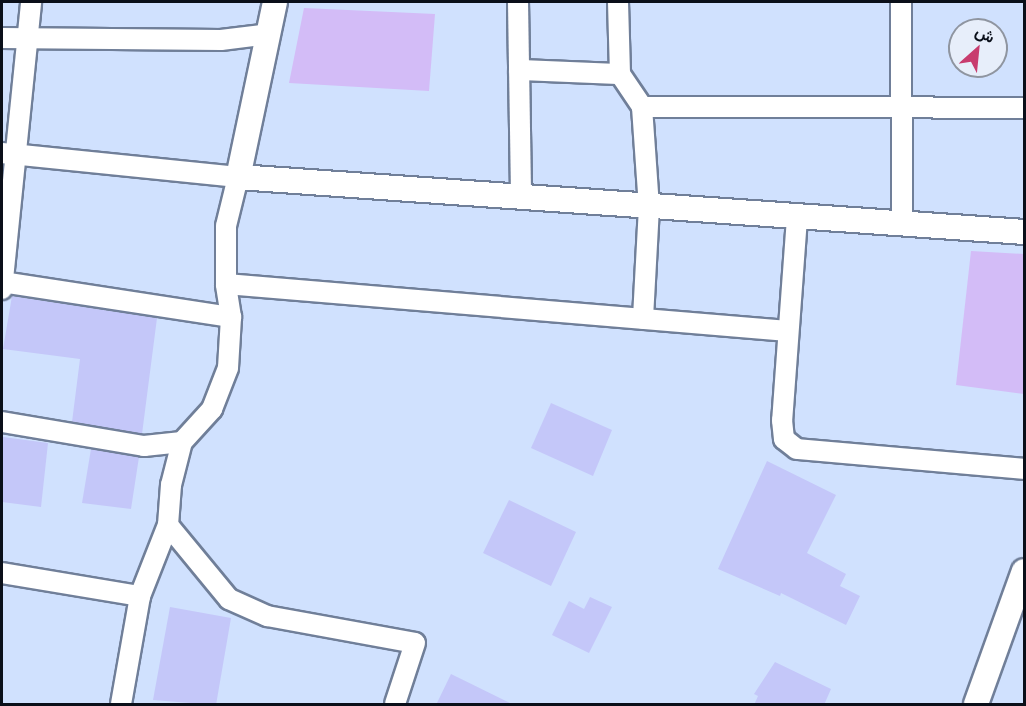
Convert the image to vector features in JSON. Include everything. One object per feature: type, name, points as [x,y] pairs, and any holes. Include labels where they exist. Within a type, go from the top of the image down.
[{"type":"street","points":[[2,289],[8,154],[31,2]]},
{"type":"street","points":[[121,705],[140,596],[168,525],[171,485],[182,442],[212,409],[228,368],[231,317],[226,284],[226,226],[269,34],[274,2]]},
{"type":"street","points":[[518,2],[521,197]]},
{"type":"street","points":[[618,2],[620,74],[642,107],[649,207],[643,319]]},
{"type":"street","points":[[901,2],[902,224]]},
{"type":"street","points":[[2,38],[221,40],[269,34]]},
{"type":"street","points":[[519,70],[620,74]]},
{"type":"street","points":[[642,107],[902,111],[1024,108]]},
{"type":"street","points":[[8,154],[238,177],[797,218],[1024,232]]},
{"type":"street","points":[[797,218],[782,420],[784,439],[798,448],[1024,469]]},
{"type":"street","points":[[2,282],[231,317]]},
{"type":"street","points":[[226,284],[788,331]]},
{"type":"street","points":[[2,422],[144,446],[182,442]]},
{"type":"street","points":[[168,525],[229,599],[267,616],[415,643],[396,705]]},
{"type":"street","points":[[976,705],[1024,570]]},
{"type":"street","points":[[2,573],[140,596]]},
{"type":"shaded area","points":[[304,8],[435,14],[429,91],[289,83]]},
{"type":"shaded area","points":[[971,251],[1024,254],[1024,394],[956,385]]},
{"type":"building","points":[[12,296],[157,318],[142,434],[72,422],[80,359],[3,349]]},
{"type":"building","points":[[551,403],[612,430],[593,476],[531,448]]},
{"type":"building","points":[[3,437],[48,443],[41,507],[2,502]]},
{"type":"building","points":[[91,449],[139,457],[131,509],[82,503]]},
{"type":"building","points":[[767,461],[836,495],[807,553],[846,574],[840,586],[860,596],[846,625],[781,593],[780,596],[718,569]]},
{"type":"building","points":[[509,500],[576,532],[551,586],[483,553]]},
{"type":"building","points":[[590,597],[612,607],[589,653],[552,635],[569,601],[584,609]]},
{"type":"building","points":[[170,607],[231,618],[216,705],[153,700]]},
{"type":"building","points":[[775,662],[831,689],[824,705],[754,705],[758,696],[754,694]]},
{"type":"building","points":[[451,674],[514,705],[436,705]]}]
